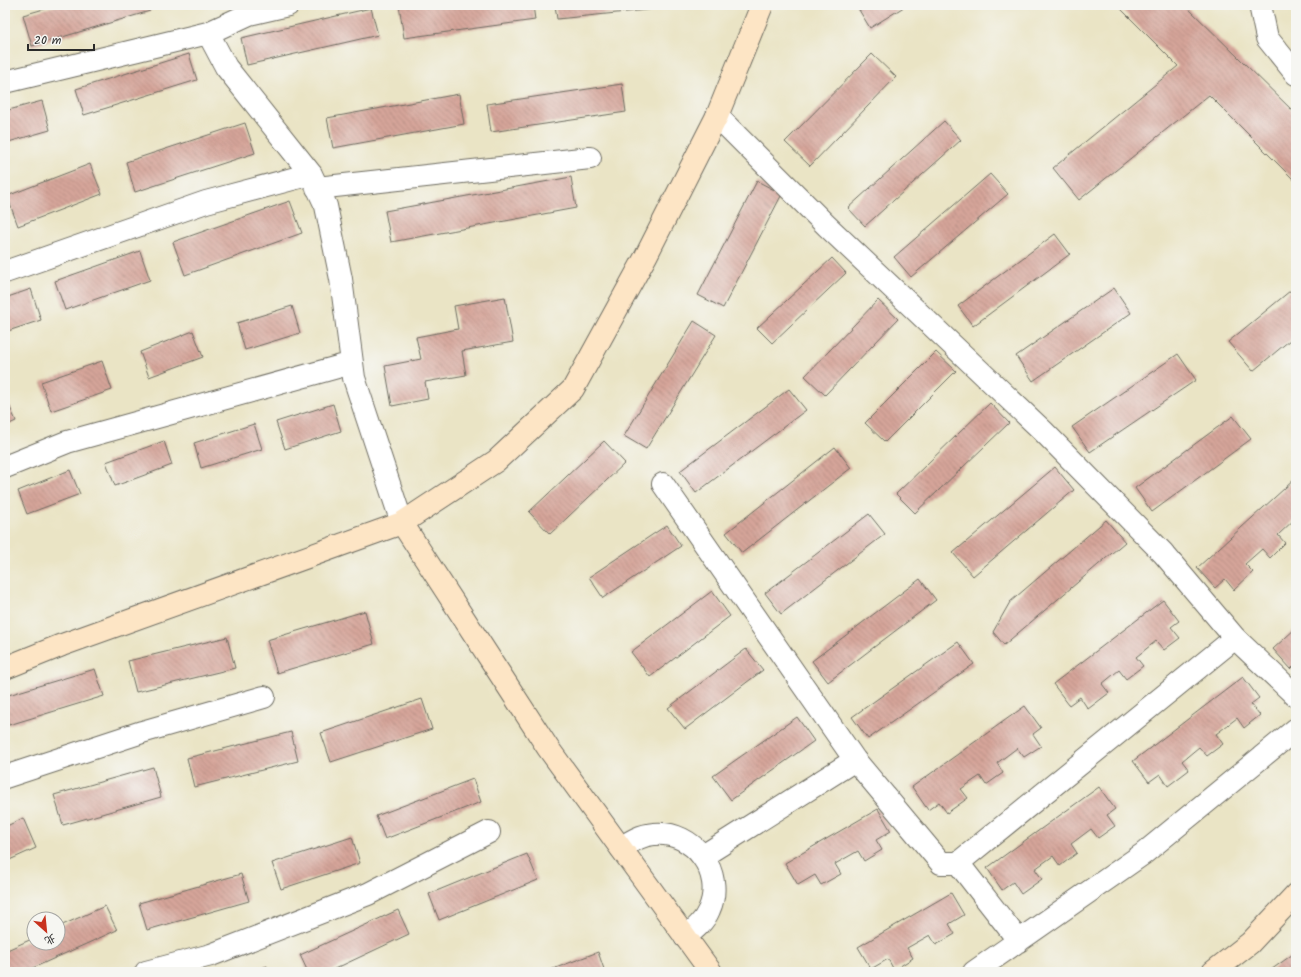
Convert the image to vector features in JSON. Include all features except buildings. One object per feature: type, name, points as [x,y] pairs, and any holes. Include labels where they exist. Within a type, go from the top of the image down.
[{"type":"street","points":[[5,82],[208,33],[249,14],[288,5]]},
{"type":"street","points":[[5,668],[76,640],[402,523],[496,461],[573,389],[646,256],[717,116],[762,5]]},
{"type":"street","points":[[1260,5],[1267,38],[1296,74]]},
{"type":"street","points":[[208,33],[226,67],[314,181],[326,206],[341,279],[354,378],[402,523],[548,748],[711,972]]},
{"type":"street","points":[[717,116],[827,226],[1043,431],[1163,553],[1235,638],[1296,696]]},
{"type":"street","points":[[5,272],[206,202],[314,181],[590,158]]},
{"type":"street","points":[[5,467],[67,442],[352,363]]},
{"type":"street","points":[[663,484],[855,760],[941,863],[958,863],[1235,638]]},
{"type":"street","points":[[5,778],[142,732],[264,697]]},
{"type":"street","points":[[974,972],[1143,854],[1296,729]]},
{"type":"street","points":[[703,856],[855,760]]},
{"type":"street","points":[[146,972],[211,955],[368,894],[489,832]]},
{"type":"street","points":[[621,848],[636,838],[654,834],[673,835],[690,843],[703,856],[712,873],[714,891],[710,909],[700,925],[685,937]]},
{"type":"street","points":[[958,863],[1018,941]]},
{"type":"street","points":[[1213,972],[1250,942],[1296,894]]}]
